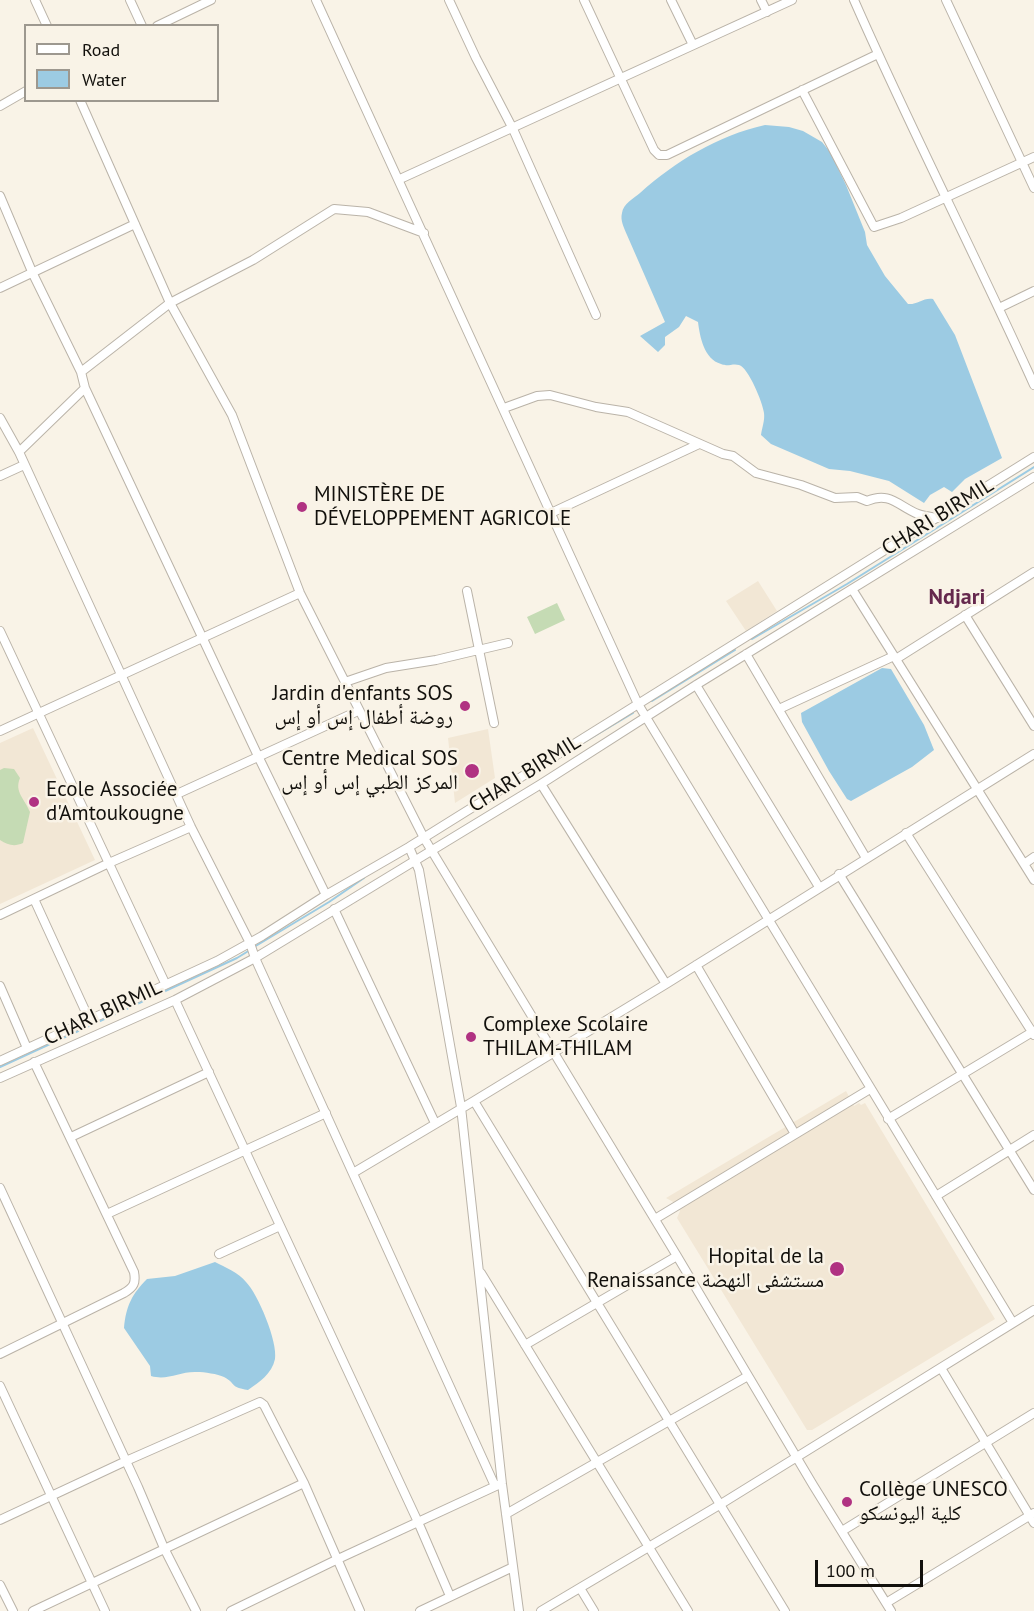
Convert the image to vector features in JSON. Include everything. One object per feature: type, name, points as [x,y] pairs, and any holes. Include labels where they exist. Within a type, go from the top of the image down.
[{"type":"street","points":[[35,0],[46,24]]},
{"type":"street","points":[[130,0],[140,24]]},
{"type":"street","points":[[162,24],[211,0]]},
{"type":"street","points":[[316,0],[642,711],[1012,1323]]},
{"type":"street","points":[[449,0],[513,129],[596,315]]},
{"type":"street","points":[[584,0],[654,150],[659,155],[667,155],[878,54]]},
{"type":"street","points":[[671,0],[693,45]]},
{"type":"street","points":[[761,0],[767,12]]},
{"type":"street","points":[[399,179],[792,0]]},
{"type":"street","points":[[854,0],[1034,386]]},
{"type":"street","points":[[946,0],[1034,188]]},
{"type":"street","points":[[802,90],[874,227],[901,218],[1034,157]]},
{"type":"street","points":[[0,106],[24,92]]},
{"type":"street","points":[[81,102],[170,303],[232,416],[300,593],[423,838],[891,1611]]},
{"type":"street","points":[[0,196],[33,274],[81,372],[85,388],[326,895]]},
{"type":"street","points":[[81,372],[170,303],[253,260],[334,209],[368,212],[424,233]]},
{"type":"street","points":[[0,288],[135,224]]},
{"type":"street","points":[[999,308],[1034,291]]},
{"type":"street","points":[[19,452],[85,388]]},
{"type":"street","points":[[504,408],[543,394],[628,412],[699,444],[733,456],[756,473],[801,485],[835,498],[857,497],[867,501],[888,497],[919,515],[937,518]]},
{"type":"street","points":[[0,418],[19,452],[191,827],[250,943],[353,1173],[499,1485]]},
{"type":"street","points":[[551,513],[699,444]]},
{"type":"street","name":"CHARI BIRMIL","points":[[0,1078],[175,1000],[255,958],[541,784],[642,711],[937,518],[1034,458]]},
{"type":"street","points":[[0,476],[24,465]]},
{"type":"street","name":"CHARI BIRMIL","points":[[0,1061],[217,961],[250,943],[326,895],[642,711],[696,685],[1034,477]]},
{"type":"street","points":[[778,709],[895,657],[1034,572]]},
{"type":"street","points":[[852,590],[1034,880]]},
{"type":"street","points":[[467,591],[494,723]]},
{"type":"street","points":[[0,731],[300,593]]},
{"type":"street","points":[[965,615],[1034,726]]},
{"type":"street","points":[[1,636],[165,983]]},
{"type":"street","points":[[345,682],[386,668],[507,643]]},
{"type":"street","points":[[746,654],[867,858]]},
{"type":"street","points":[[696,685],[819,887]]},
{"type":"street","points":[[177,794],[358,711]]},
{"type":"street","points":[[353,1173],[666,984],[1034,754]]},
{"type":"street","points":[[541,784],[666,984]]},
{"type":"street","points":[[0,915],[191,827]]},
{"type":"street","points":[[888,1119],[1033,1032],[906,833]]},
{"type":"street","points":[[409,847],[416,859],[461,1107],[499,1485],[506,1514],[519,1611]]},
{"type":"street","points":[[1024,864],[1034,857]]},
{"type":"street","points":[[839,874],[1034,1190]]},
{"type":"street","points":[[34,899],[89,1019]]},
{"type":"street","points":[[334,909],[435,1123]]},
{"type":"street","points":[[696,965],[795,1134]]},
{"type":"street","points":[[0,986],[27,1048]]},
{"type":"street","points":[[175,1000],[418,1522],[450,1596]]},
{"type":"street","points":[[0,1354],[132,1289],[136,1280],[34,1062]]},
{"type":"street","points":[[71,1137],[208,1072]]},
{"type":"street","points":[[654,1219],[870,1089]]},
{"type":"street","points":[[474,1101],[785,1611]]},
{"type":"street","points":[[106,1214],[326,1113]]},
{"type":"street","points":[[936,1196],[1034,1135]]},
{"type":"street","points":[[0,1188],[164,1548],[196,1611]]},
{"type":"street","points":[[219,1254],[280,1226]]},
{"type":"street","points":[[525,1345],[677,1256]]},
{"type":"street","points":[[478,1269],[688,1611]]},
{"type":"street","points":[[541,1611],[721,1504],[1034,1310]]},
{"type":"street","points":[[886,1603],[1032,1517],[941,1368]]},
{"type":"street","points":[[506,1514],[748,1376]]},
{"type":"street","points":[[0,1386],[105,1611]]},
{"type":"street","points":[[0,1520],[260,1402],[264,1405],[304,1483],[360,1611]]},
{"type":"street","points":[[842,1531],[1034,1413]]},
{"type":"street","points":[[33,1611],[304,1483]]},
{"type":"street","points":[[231,1611],[499,1485]]},
{"type":"street","points":[[420,1611],[513,1567]]},
{"type":"street","points":[[0,1585],[13,1611]]},
{"type":"street","points":[[580,1588],[594,1611]]},
{"type":"shaded area","points":[[758,581],[777,611],[746,631],[726,601]]},
{"type":"shaded area","name":"Ecole Associée d'Amtoukougne","points":[[33,728],[95,860],[0,904],[0,743]]},
{"type":"shaded area","name":"Centre Medical SOS المركز الطبي إس أو إس","points":[[488,729],[495,778],[455,803],[448,738]]},
{"type":"shaded area","name":"Hopital de la Renaissance مستشفى النهضة","points":[[846,1091],[854,1106],[865,1103],[995,1319],[812,1430],[807,1430],[677,1218],[680,1211],[677,1206],[666,1198]]},
{"type":"green space","points":[[557,603],[565,620],[535,634],[527,617]]},
{"type":"green space","points":[[14,769],[20,778],[19,791],[30,812],[23,843],[17,845],[0,840],[0,770]]},
{"type":"water","points":[[765,125],[803,131],[822,142],[830,152],[846,185],[865,232],[867,245],[885,276],[908,304],[933,299],[955,335],[1002,458],[965,479],[952,492],[944,487],[930,495],[924,503],[889,481],[850,471],[829,469],[771,444],[761,435],[763,408],[747,372],[739,365],[723,365],[715,361],[707,352],[702,341],[698,322],[686,316],[679,327],[665,337],[665,345],[658,352],[640,336],[665,322],[624,227],[622,216],[624,207],[668,170],[698,151],[730,136]]},
{"type":"water","points":[[882,668],[891,669],[924,725],[934,750],[912,767],[851,801],[847,799],[829,771],[802,722],[801,713]]},
{"type":"water","points":[[215,1262],[240,1276],[251,1288],[266,1319],[273,1341],[275,1359],[271,1369],[248,1390],[235,1386],[224,1377],[207,1373],[191,1372],[163,1377],[151,1376],[150,1366],[124,1328],[126,1313],[131,1301],[147,1279],[175,1276]]},
{"type":"waterway","points":[[752,639],[847,584],[1034,467]]},
{"type":"waterway","points":[[652,701],[735,650]]},
{"type":"waterway","points":[[566,753],[633,713]]},
{"type":"waterway","points":[[254,947],[364,878]]},
{"type":"waterway","points":[[0,1067],[250,950]]},
{"type":"place","name":"MINISTÈRE DE DÉVELOPPEMENT AGRICOLE","points":[[302,507]]},
{"type":"place","name":"Jardin d'enfants SOS روضة أطفال إس أو إس","points":[[465,706]]},
{"type":"place","name":"Centre Medical SOS المركز الطبي إس أو إس","points":[[472,771]]},
{"type":"place","name":"Ecole Associée d'Amtoukougne","points":[[34,802]]},
{"type":"place","name":"Complexe Scolaire THILAM-THILAM","points":[[471,1037]]},
{"type":"place","name":"Hopital de la Renaissance مستشفى النهضة","points":[[837,1269]]},
{"type":"place","name":"Collège UNESCO كلية اليونسكو","points":[[847,1502]]},
{"type":"district","name":"Ndjari","points":[[957,598]]}]
